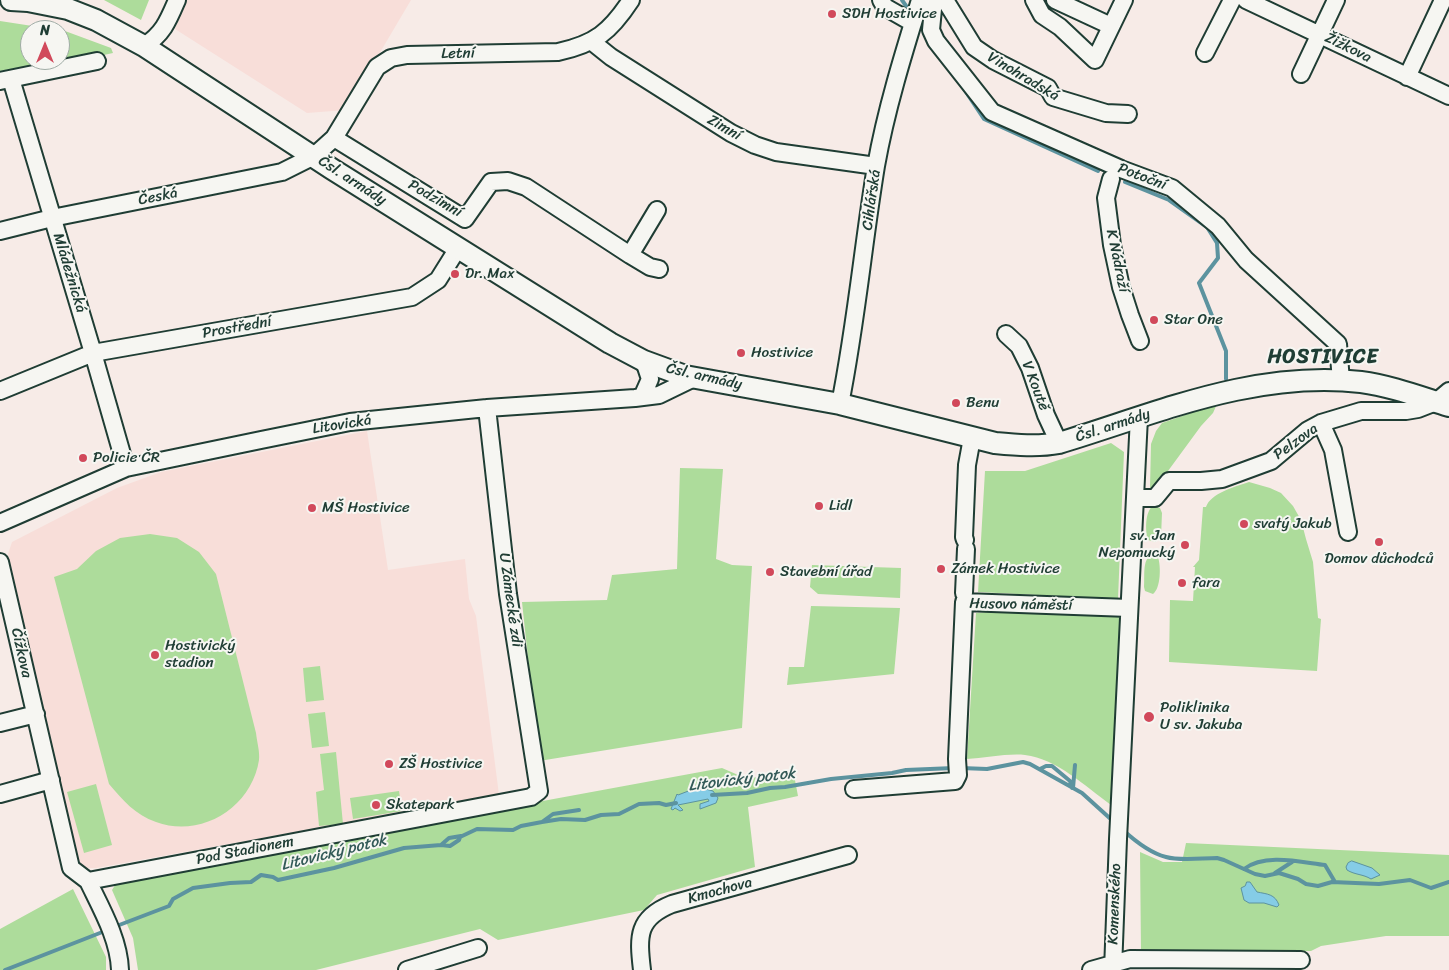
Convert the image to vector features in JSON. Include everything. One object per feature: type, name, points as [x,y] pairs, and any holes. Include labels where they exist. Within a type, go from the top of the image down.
[{"type":"main road","name":"Čsl. armády","points":[[11,0],[28,1],[68,9],[96,20],[144,46],[458,248],[610,343],[644,360],[694,378],[840,404],[972,438],[1014,445],[1048,445],[1059,443],[1196,399],[1249,387],[1341,380],[1384,386],[1445,400]]},
{"type":"street","points":[[144,46],[157,38],[177,0]]},
{"type":"street","name":"Letní","points":[[314,156],[334,138],[377,67],[391,58],[407,55],[558,52],[578,48],[605,32],[619,19],[631,0]]},
{"type":"street","points":[[881,0],[885,7],[916,14]]},
{"type":"street","name":"Potoční","points":[[931,0],[933,9],[931,30],[936,41],[992,112],[1121,169],[1172,188],[1218,226],[1246,260],[1338,344],[1341,380]]},
{"type":"street","name":"Vinohradská","points":[[945,0],[974,47],[993,60],[1048,88],[1053,98],[1106,113],[1128,114]]},
{"type":"street","points":[[1034,0],[1042,15],[1060,27],[1095,60],[1124,0]]},
{"type":"street","points":[[1055,0],[1108,32]]},
{"type":"street","points":[[1205,53],[1232,0]]},
{"type":"street","name":"Žižkova","points":[[1246,0],[1449,96]]},
{"type":"street","points":[[1301,74],[1336,0]]},
{"type":"street","points":[[1407,77],[1443,0]]},
{"type":"street","name":"Cihlářská","points":[[840,404],[853,334],[876,166],[889,104],[916,14]]},
{"type":"street","name":"Zimní","points":[[592,41],[611,57],[636,73],[731,133],[755,145],[776,152],[876,166]]},
{"type":"street","points":[[5,80],[97,61]]},
{"type":"street","name":"Mládežnická","points":[[5,80],[52,218],[126,468]]},
{"type":"street","name":"Podzimní","points":[[334,138],[465,219],[491,182],[508,181],[526,187],[630,255],[650,267],[659,269]]},
{"type":"street","name":"Česká","points":[[0,231],[52,218],[282,172],[314,156]]},
{"type":"street","name":"K Nádraží","points":[[1110,179],[1106,198],[1112,245],[1121,287],[1140,340]]},
{"type":"street","points":[[630,255],[657,210]]},
{"type":"street","name":"Prostřední","points":[[0,392],[93,353],[412,297],[438,280],[458,248]]},
{"type":"street","name":"V Koutě","points":[[1006,334],[1019,346],[1030,368],[1046,415],[1059,443]]},
{"type":"street","points":[[642,397],[650,379],[644,360]]},
{"type":"street","name":"Litovická","points":[[0,523],[126,468],[350,422],[487,408],[659,395],[694,378]]},
{"type":"street","name":"Pelzova","points":[[1135,498],[1154,498],[1169,481],[1222,479],[1271,461],[1308,430],[1321,423],[1361,411],[1406,411],[1445,400]]},
{"type":"street","name":"U Zámecké zdi","points":[[487,408],[508,594],[539,791]]},
{"type":"street","points":[[1129,608],[1139,417]]},
{"type":"street","points":[[1321,423],[1333,450],[1348,532]]},
{"type":"street","name":"Husovo náměstí","points":[[964,593],[967,465],[972,438]]},
{"type":"street","name":"Čížkova","points":[[0,562],[71,868],[88,881]]},
{"type":"street","name":"Husovo náměstí","points":[[854,789],[955,781],[958,767],[964,602],[1129,608]]},
{"type":"street","name":"Komenského","points":[[1113,967],[1129,608]]},
{"type":"street","points":[[0,723],[36,714]]},
{"type":"street","points":[[0,794],[51,780]]},
{"type":"street","name":"Pod Stadionem","points":[[88,881],[531,797],[539,791]]},
{"type":"street","name":"Kmochova","points":[[642,970],[639,944],[641,933],[648,919],[660,909],[848,855]]},
{"type":"street","points":[[88,881],[116,944],[120,959],[120,970]]},
{"type":"street","points":[[408,970],[478,948]]},
{"type":"street","points":[[1091,970],[1113,967],[1130,959],[1301,960]]},
{"type":"shaded area","points":[[186,0],[411,0],[346,110],[307,113],[175,29]]},
{"type":"shaded area","points":[[367,431],[388,570],[465,559],[469,599],[476,616],[499,795],[96,868],[84,868],[77,858],[8,554],[12,542],[117,488],[161,472]]},
{"type":"green space","points":[[104,0],[149,0],[141,20]]},
{"type":"green space","points":[[0,21],[20,24],[20,70],[34,70],[20,73],[18,68],[0,71]]},
{"type":"green space","points":[[70,33],[111,48],[113,53],[70,62]]},
{"type":"green space","points":[[1217,404],[1213,413],[1201,426],[1157,486],[1150,488],[1151,444],[1156,431],[1162,423]]},
{"type":"green space","points":[[1111,443],[1124,452],[1118,599],[978,592],[985,471],[1025,471]]},
{"type":"green space","points":[[680,468],[723,469],[716,559],[732,565],[752,566],[742,728],[539,761],[522,602],[607,600],[612,575],[677,569]]},
{"type":"green space","points":[[1249,482],[1281,493],[1293,506],[1301,520],[1313,562],[1318,618],[1321,619],[1317,671],[1169,662],[1170,600],[1193,601],[1195,567],[1193,567],[1199,560],[1203,507],[1206,507],[1218,494]]},
{"type":"green space","points":[[1153,506],[1160,508],[1162,513],[1161,537],[1155,542],[1148,540],[1146,532],[1148,512]]},
{"type":"green space","name":"Hostivický stadion","points":[[150,534],[177,538],[199,552],[216,574],[259,750],[259,760],[254,777],[246,792],[235,805],[222,815],[207,822],[190,826],[173,826],[149,819],[130,806],[109,784],[54,577],[77,569],[96,551],[120,538]]},
{"type":"green space","points":[[1151,555],[1158,557],[1160,566],[1158,587],[1153,594],[1145,591],[1144,587],[1144,569],[1148,557]]},
{"type":"green space","points":[[812,565],[901,568],[900,598],[818,594],[810,587]]},
{"type":"green space","points":[[811,606],[900,608],[894,674],[787,685],[789,667],[804,667]]},
{"type":"green space","points":[[976,613],[1120,616],[1111,805],[1070,774],[1037,758],[1025,755],[1012,755],[967,759]]},
{"type":"green space","points":[[320,666],[324,700],[306,702],[303,668]]},
{"type":"green space","points":[[325,712],[329,746],[312,748],[308,714]]},
{"type":"green space","points":[[336,752],[343,824],[319,826],[316,792],[324,790],[320,754]]},
{"type":"green space","points":[[722,768],[745,778],[794,775],[798,796],[748,807],[755,867],[657,895],[644,910],[498,940],[480,929],[316,970],[138,970],[133,938],[112,890],[119,879]]},
{"type":"green space","points":[[96,784],[112,845],[84,853],[67,792]]},
{"type":"green space","name":"Skatepark","points":[[399,791],[402,811],[353,819],[350,798]]},
{"type":"green space","points":[[1186,843],[1449,855],[1449,936],[1386,936],[1321,946],[1311,951],[1141,952],[1140,852],[1163,862],[1182,862]]},
{"type":"green space","points":[[73,889],[106,957],[106,970],[0,970],[0,929]]},
{"type":"water","points":[[702,788],[713,791],[718,798],[716,803],[700,809],[700,804],[709,801],[708,799],[678,805],[683,810],[680,811],[675,808],[671,809],[677,794]]},
{"type":"water","points":[[1352,861],[1372,868],[1380,875],[1371,879],[1350,872],[1346,867]]},
{"type":"water","points":[[1247,882],[1250,882],[1257,892],[1273,897],[1279,905],[1277,907],[1264,903],[1249,903],[1244,900],[1241,888]]},
{"type":"waterway","points":[[902,0],[911,13]]},
{"type":"waterway","points":[[962,86],[984,119],[1098,171]]},
{"type":"waterway","points":[[1125,182],[1169,200],[1207,227],[1217,243],[1218,258],[1199,283],[1226,351],[1226,379]]},
{"type":"waterway","name":"Litovický potok","points":[[961,768],[987,769],[1023,762],[1030,764],[1082,793],[1114,822]]},
{"type":"waterway","points":[[1073,788],[1075,765]]},
{"type":"waterway","points":[[1040,769],[1052,766],[1070,781],[1072,788]]},
{"type":"waterway","name":"Litovický potok","points":[[712,795],[747,793],[831,779],[906,770],[954,768]]},
{"type":"waterway","name":"Litovický potok","points":[[114,927],[169,906],[173,899],[193,888],[251,882],[261,875],[278,880],[334,868],[404,848],[450,846],[459,840],[460,837],[477,829],[513,830],[521,826],[561,819],[585,820],[601,815],[619,814],[639,804],[659,803],[666,805],[676,803]]},
{"type":"waterway","points":[[542,822],[553,814],[579,810]]},
{"type":"waterway","name":"Litovický potok","points":[[1123,830],[1149,850],[1166,857],[1184,859],[1217,858],[1255,874],[1265,876],[1279,873],[1298,879],[1306,884],[1318,886],[1332,882],[1379,884],[1410,880],[1431,888],[1449,882]]},
{"type":"waterway","points":[[441,845],[449,838],[461,836]]},
{"type":"waterway","points":[[1244,869],[1252,864],[1272,860],[1325,865],[1335,882]]},
{"type":"waterway","points":[[1275,873],[1292,862]]},
{"type":"waterway","name":"Litovický potok","points":[[5,970],[105,931]]},
{"type":"place","name":"SDH Hostivice","points":[[832,14]]},
{"type":"place","name":"Dr. Max","points":[[455,274]]},
{"type":"place","name":"Star One","points":[[1154,320]]},
{"type":"place","name":"Hostivice","points":[[741,353]]},
{"type":"place","name":"Benu","points":[[956,403]]},
{"type":"place","name":"Policie ČR","points":[[83,458]]},
{"type":"place","name":"Lidl","points":[[819,506]]},
{"type":"place","name":"MŠ Hostivice","points":[[312,508]]},
{"type":"place","name":"svatý Jakub","points":[[1244,524]]},
{"type":"place","name":"Domov důchodců","points":[[1379,542]]},
{"type":"place","name":"sv. Jan Nepomucký","points":[[1185,545]]},
{"type":"place","name":"Zámek Hostivice","points":[[941,569]]},
{"type":"place","name":"Stavební úřad","points":[[770,572]]},
{"type":"place","name":"fara","points":[[1182,583]]},
{"type":"place","name":"Hostivický stadion","points":[[155,655]]},
{"type":"place","name":"Poliklinika U sv. Jakuba","points":[[1149,717]]},
{"type":"place","name":"ZŠ Hostivice","points":[[389,764]]},
{"type":"place","name":"Skatepark","points":[[376,805]]},
{"type":"district","name":"HOSTIVICE","points":[[1323,358]]}]
